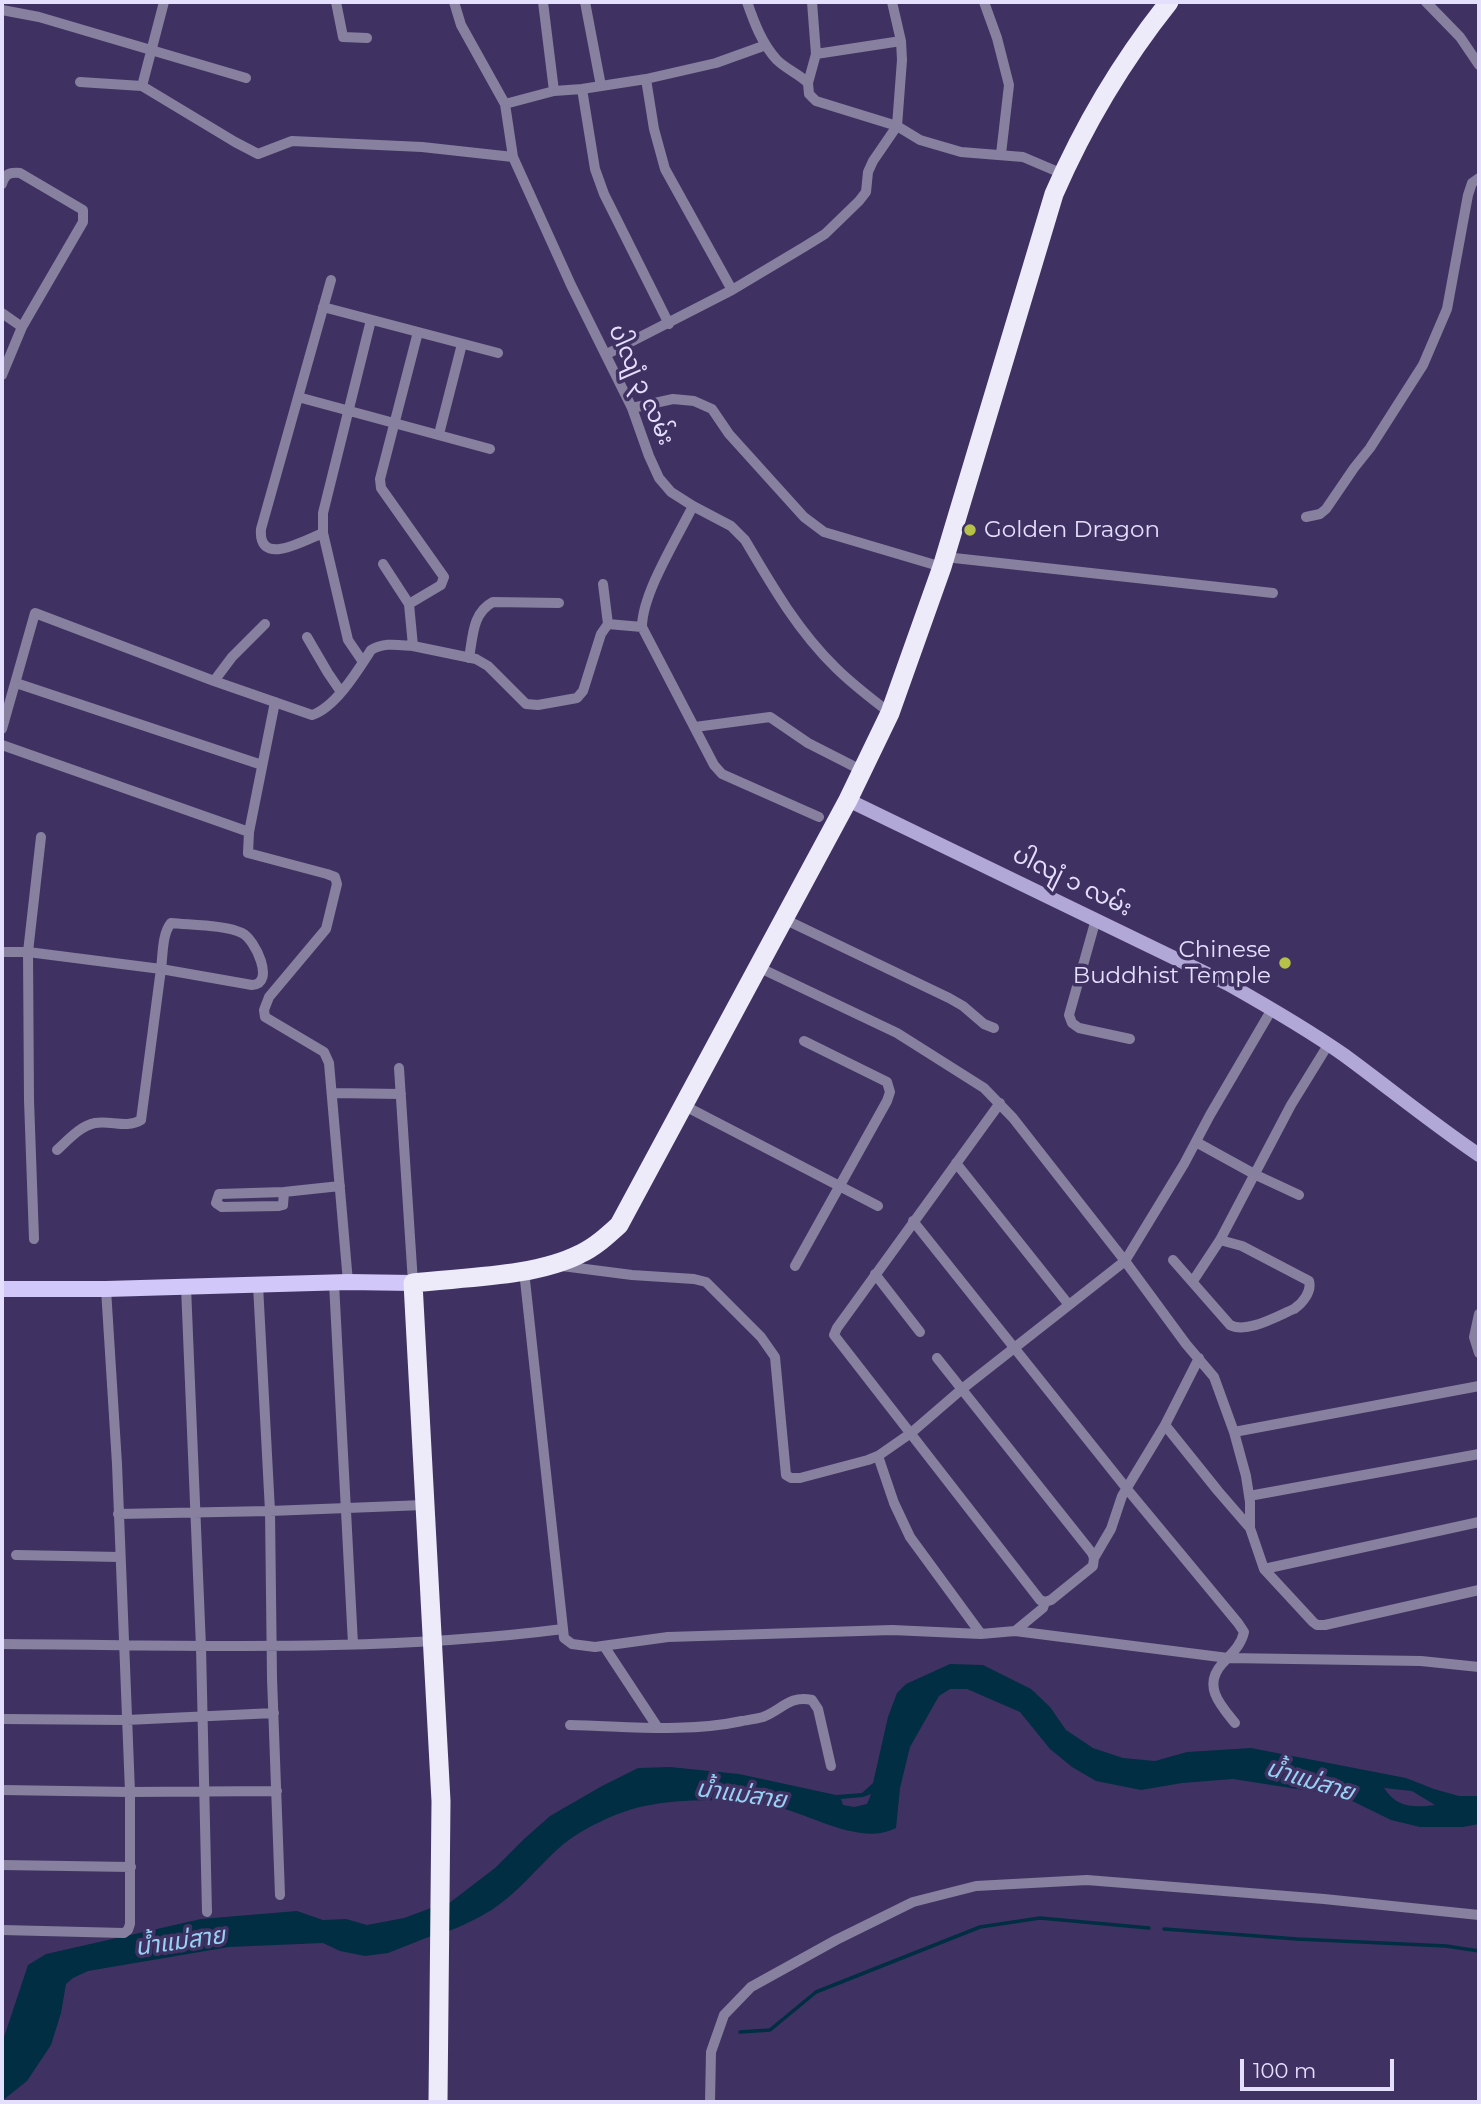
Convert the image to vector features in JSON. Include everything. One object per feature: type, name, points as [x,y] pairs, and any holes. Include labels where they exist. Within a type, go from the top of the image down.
[{"type":"highway","points":[[438,2102],[441,1801],[413,1283],[524,1271],[554,1264],[580,1254],[619,1225],[848,800],[890,713],[943,562],[1054,194],[1102,99],[1142,36],[1169,2]]},
{"type":"main road","points":[[2,1289],[413,1283]]},
{"type":"street","points":[[142,86],[164,2]]},
{"type":"street","points":[[336,2],[344,37],[367,38]]},
{"type":"street","name":"ပါလျံ ၃ လမ်း","points":[[454,2],[461,25],[505,104],[513,158],[571,285],[632,408],[659,478],[671,492],[739,533],[773,589],[803,631],[836,668],[890,713]]},
{"type":"street","points":[[542,2],[554,90]]},
{"type":"street","points":[[585,2],[601,86]]},
{"type":"street","points":[[747,2],[766,45],[778,60],[808,83]]},
{"type":"street","points":[[812,2],[816,54],[808,83],[809,94],[816,101],[897,126],[920,139],[961,152],[1023,157],[1063,174]]},
{"type":"street","points":[[607,354],[732,290],[825,234],[866,192],[868,172],[873,161],[897,126],[902,60],[901,41],[892,2]]},
{"type":"street","points":[[984,2],[998,38],[1009,85],[1002,154]]},
{"type":"street","points":[[1426,2],[1460,37],[1479,65]]},
{"type":"street","points":[[2,10],[40,17],[246,78]]},
{"type":"street","points":[[816,54],[901,41]]},
{"type":"street","points":[[505,104],[554,90],[582,89],[646,79],[716,63],[766,45]]},
{"type":"street","points":[[646,79],[654,129],[665,169],[732,290]]},
{"type":"street","points":[[80,82],[142,86],[258,154],[292,141],[422,147],[513,158]]},
{"type":"street","points":[[582,89],[599,182],[669,324]]},
{"type":"street","points":[[2,184],[5,176],[20,173],[83,210],[84,216],[22,327],[2,375]]},
{"type":"street","points":[[1306,517],[1321,514],[1326,509],[1370,448],[1423,365],[1447,309],[1468,195],[1472,183],[1479,178]]},
{"type":"street","points":[[323,533],[281,550],[263,545],[260,538],[331,280]]},
{"type":"street","points":[[323,307],[498,353]]},
{"type":"street","points":[[2,313],[22,327]]},
{"type":"street","points":[[363,662],[348,640],[323,533],[323,513],[371,320]]},
{"type":"street","points":[[409,604],[441,584],[444,577],[381,488],[380,479],[418,332]]},
{"type":"street","points":[[439,434],[462,344]]},
{"type":"street","points":[[298,397],[490,449]]},
{"type":"street","points":[[632,408],[673,399],[694,401],[712,410],[729,434],[804,517],[824,532],[943,562],[1273,593]]},
{"type":"street","points":[[693,506],[649,593],[642,615],[642,627],[714,765],[722,774],[819,817]]},
{"type":"street","points":[[383,564],[409,604],[412,646]]},
{"type":"street","points":[[2,729],[35,613],[312,715],[320,712],[341,692],[371,650],[391,644],[469,658],[488,666],[526,704],[538,705],[578,698],[583,691],[601,634],[608,624],[603,584]]},
{"type":"street","points":[[469,658],[477,616],[484,607],[493,602],[559,603]]},
{"type":"street","points":[[214,681],[232,657],[265,624]]},
{"type":"street","points":[[608,624],[642,627]]},
{"type":"street","points":[[307,637],[341,692]]},
{"type":"street","points":[[16,683],[262,765]]},
{"type":"street","points":[[264,1010],[269,997],[326,929],[337,884],[335,877],[327,874],[248,853],[249,832],[275,702]]},
{"type":"street","points":[[695,727],[770,717],[808,743],[863,771]]},
{"type":"street","points":[[2,745],[249,832]]},
{"type":"street","name":"ပါလျံ ၁ လမ်း","points":[[848,800],[1228,984],[1328,1045],[1479,1155]]},
{"type":"street","points":[[34,1240],[28,952],[41,837]]},
{"type":"street","points":[[784,919],[949,998],[994,1028]]},
{"type":"street","points":[[1096,919],[1069,1015],[1072,1023],[1079,1028],[1130,1039]]},
{"type":"street","points":[[57,1150],[79,1131],[96,1123],[132,1125],[141,1121],[167,928],[171,923],[233,930],[250,938],[265,973],[262,981],[265,1017],[324,1052],[329,1063],[340,1186],[345,1508],[353,1644]]},
{"type":"street","points":[[2,952],[28,952],[161,969],[252,985],[262,981]]},
{"type":"street","points":[[758,967],[897,1033],[968,1077],[1000,1103],[1125,1261],[1185,1344],[1214,1377],[1234,1432],[1250,1496],[1250,1528],[1264,1569],[1317,1625],[1479,1590]]},
{"type":"street","points":[[554,1264],[706,1282],[761,1338],[775,1357],[783,1455],[786,1475],[791,1478],[800,1478],[878,1456],[911,1433],[962,1389],[1125,1261],[1272,1009]]},
{"type":"street","points":[[795,1266],[890,1092],[887,1082],[804,1041]]},
{"type":"street","points":[[1193,1282],[1256,1175],[1290,1105],[1328,1045]]},
{"type":"street","points":[[399,1068],[413,1283]]},
{"type":"street","points":[[332,1093],[401,1094]]},
{"type":"street","points":[[1000,1103],[875,1274],[834,1335],[1040,1600],[1051,1601],[1093,1566],[1094,1558],[1111,1529],[1122,1496],[1165,1424],[1199,1358]]},
{"type":"street","points":[[683,1105],[878,1206]]},
{"type":"street","points":[[1196,1142],[1299,1195]]},
{"type":"street","points":[[956,1163],[1069,1305]]},
{"type":"street","points":[[284,1192],[283,1205],[279,1206],[222,1207],[216,1203],[219,1194],[284,1192],[340,1186]]},
{"type":"street","points":[[913,1221],[1244,1632],[1238,1647],[1218,1667],[1213,1690],[1218,1703],[1236,1723]]},
{"type":"street","points":[[1173,1260],[1235,1328],[1246,1328],[1300,1305],[1310,1287],[1310,1281],[1242,1246],[1220,1240]]},
{"type":"street","points":[[524,1271],[564,1638],[572,1644],[595,1647],[668,1637],[879,1630],[981,1634],[1015,1631],[1228,1658],[1421,1661],[1479,1667]]},
{"type":"street","points":[[875,1274],[920,1332]]},
{"type":"street","points":[[258,1285],[270,1511],[280,1895]]},
{"type":"street","points":[[186,1287],[201,1647],[207,1912]]},
{"type":"street","points":[[2,1930],[124,1933],[130,1924],[130,1792],[106,1289]]},
{"type":"street","points":[[1479,1314],[1474,1336],[1479,1353]]},
{"type":"street","points":[[937,1358],[1094,1558]]},
{"type":"street","points":[[1234,1432],[1479,1386]]},
{"type":"street","points":[[1165,1424],[1250,1528]]},
{"type":"street","points":[[1250,1496],[1479,1454]]},
{"type":"street","points":[[878,1456],[894,1503],[910,1537],[981,1634]]},
{"type":"street","points":[[118,1514],[424,1505]]},
{"type":"street","points":[[1264,1569],[1479,1522]]},
{"type":"street","points":[[16,1555],[120,1557]]},
{"type":"street","points":[[1015,1631],[1043,1608],[1045,1602]]},
{"type":"street","points":[[2,1644],[201,1647],[353,1644],[432,1641],[563,1629]]},
{"type":"street","points":[[604,1646],[658,1728]]},
{"type":"street","points":[[570,1725],[658,1728],[719,1726],[763,1717],[793,1700],[802,1698],[812,1700],[818,1709],[831,1766]]},
{"type":"street","points":[[2,1719],[127,1720],[274,1713]]},
{"type":"street","points":[[2,1790],[277,1791]]},
{"type":"street","points":[[2,1865],[131,1867]]},
{"type":"street","points":[[710,2102],[712,2052],[724,2015],[751,1987],[836,1940],[913,1902],[976,1886],[1087,1880],[1324,1899],[1479,1915]]},
{"type":"water","name":"น้ำแม่สาย","points":[[950,1664],[983,1665],[1031,1689],[1050,1707],[1066,1730],[1093,1748],[1123,1758],[1155,1761],[1187,1752],[1251,1748],[1406,1778],[1459,1796],[1479,1796],[1479,1824],[1463,1827],[1420,1827],[1391,1820],[1342,1796],[1233,1779],[1141,1790],[1096,1781],[1072,1767],[1050,1749],[1020,1712],[967,1689],[950,1689],[939,1696],[910,1747],[900,1788],[896,1828],[867,1834],[835,1827],[773,1806],[741,1802],[709,1800],[645,1806],[611,1817],[577,1835],[559,1848],[499,1905],[449,1931],[448,1904],[495,1868],[550,1816],[638,1768],[670,1767],[739,1774],[836,1795],[862,1793],[873,1783],[888,1717],[897,1693],[906,1684]],"holes":[[[1384,1788],[1412,1791],[1435,1805],[1406,1805],[1394,1799]],[[871,1794],[867,1804],[854,1807],[843,1805],[841,1799]]]},
{"type":"water","name":"น้ำแม่สาย","points":[[431,1908],[431,1936],[388,1953],[365,1956],[340,1951],[323,1943],[229,1947],[88,1971],[66,1984],[51,2045],[27,2081],[2,2101],[2,2043],[28,1965],[46,1954],[201,1919],[297,1911],[323,1920],[346,1919],[367,1925],[404,1918]]},
{"type":"waterway","points":[[740,2032],[770,2030],[816,1992],[980,1927],[1040,1918],[1149,1928]]},
{"type":"waterway","points":[[1164,1929],[1446,1946],[1479,1951]]},
{"type":"place","name":"Golden Dragon","points":[[970,530]]},
{"type":"place","name":"Chinese Buddhist Temple","points":[[1285,963]]}]
